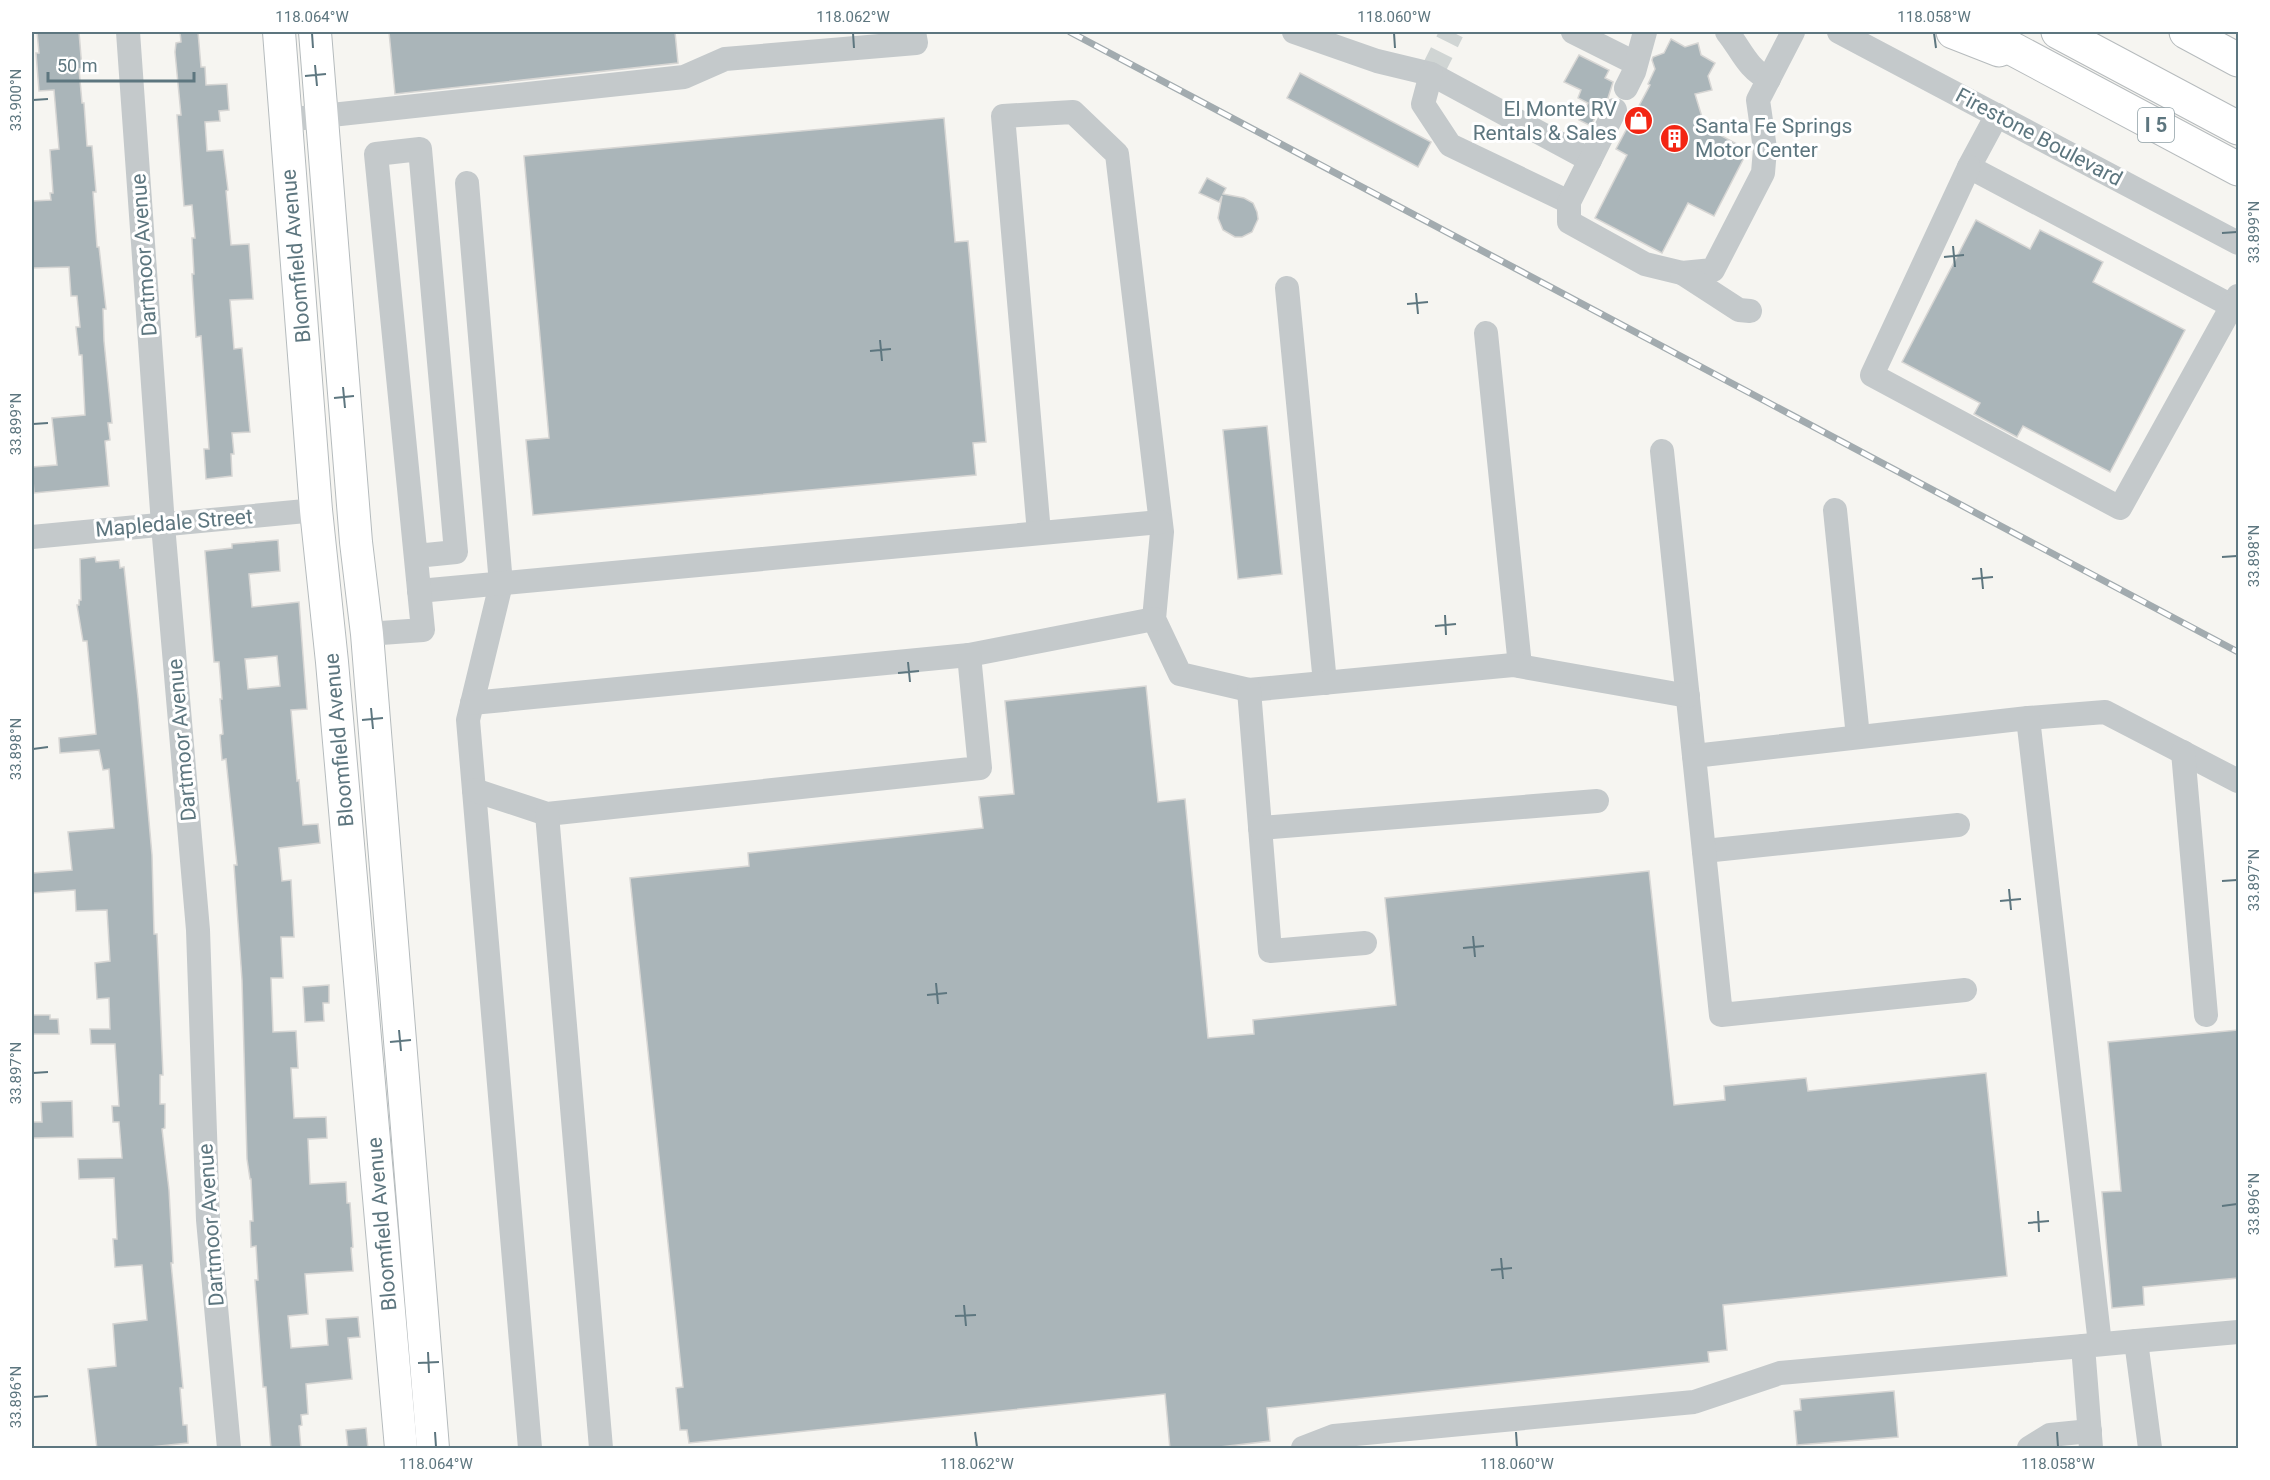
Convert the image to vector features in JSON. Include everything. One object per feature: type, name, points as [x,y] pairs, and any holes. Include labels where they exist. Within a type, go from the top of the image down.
[{"type":"highway","points":[[1953,32],[2073,81]]},
{"type":"highway","name":"I 5","points":[[1981,32],[2238,169]]},
{"type":"highway","points":[[2058,32],[2238,128]]},
{"type":"highway","points":[[2186,32],[2238,60]]},
{"type":"main road","name":"Bloomfield Avenue","points":[[279,32],[316,510],[332,663],[401,1449]]},
{"type":"main road","name":"Bloomfield Avenue","points":[[315,32],[356,542],[367,634],[433,1449]]},
{"type":"main road","points":[[316,510],[336,498],[351,482]]},
{"type":"main road","points":[[316,510],[340,523],[356,542]]},
{"type":"main road","points":[[327,611],[349,626],[367,634]]},
{"type":"main road","points":[[332,663],[350,642],[367,634]]},
{"type":"street","name":"Dartmoor Avenue","points":[[128,32],[163,525],[198,930],[208,1220],[229,1449]]},
{"type":"street","points":[[285,120],[684,76],[725,59],[916,43],[914,32]]},
{"type":"street","points":[[1294,32],[1377,61],[1431,74],[1590,160]]},
{"type":"street","points":[[1573,32],[1635,63]]},
{"type":"street","points":[[1626,88],[1634,72],[1645,32]]},
{"type":"street","points":[[1727,32],[1749,66],[1759,75],[1769,79]]},
{"type":"street","points":[[1615,110],[1569,202],[1569,222],[1645,264],[1682,273],[1713,270],[1762,172],[1765,149],[1758,100],[1794,32]]},
{"type":"street","name":"Firestone Boulevard","points":[[1839,32],[2238,243]]},
{"type":"street","points":[[1431,74],[1423,104],[1450,145],[1569,202]]},
{"type":"street","points":[[1040,533],[1003,116],[1073,112],[1117,154],[1161,532],[1154,619],[1180,674],[1250,690],[1513,665],[1688,696]]},
{"type":"street","points":[[1969,167],[2235,301],[2120,508],[1872,375],[1969,167],[1997,115]]},
{"type":"street","points":[[367,634],[423,630],[376,154],[420,149],[456,552],[416,556]]},
{"type":"street","points":[[467,183],[501,584],[468,720],[530,1449]]},
{"type":"street","points":[[1682,273],[1739,310],[1750,311]]},
{"type":"street","points":[[1287,288],[1324,683]]},
{"type":"street","points":[[1486,333],[1520,666]]},
{"type":"street","points":[[1662,451],[1721,1015],[1965,990]]},
{"type":"street","name":"Mapledale Street","points":[[32,537],[316,510]]},
{"type":"street","points":[[1835,510],[1858,737]]},
{"type":"street","points":[[419,591],[1160,522]]},
{"type":"street","points":[[472,703],[969,655],[1154,619]]},
{"type":"street","points":[[474,790],[547,814],[980,768],[969,655]]},
{"type":"street","points":[[1250,690],[1270,951],[1365,943]]},
{"type":"street","points":[[1694,756],[2028,718],[2105,712],[2238,781]]},
{"type":"street","points":[[2028,718],[2091,1345],[2091,1440],[2050,1435],[2029,1449]]},
{"type":"street","points":[[2183,752],[2206,1015]]},
{"type":"street","points":[[1260,828],[1597,801]]},
{"type":"street","points":[[547,814],[602,1449]]},
{"type":"street","points":[[1704,851],[1958,825]]},
{"type":"street","points":[[1303,1449],[1334,1436],[1694,1402],[1780,1373],[2238,1332]]},
{"type":"street","points":[[2136,1341],[2150,1449]]},
{"type":"building","points":[[37,32],[79,32],[82,103],[84,103],[87,146],[92,146],[97,247],[99,247],[106,309],[103,309],[104,341],[112,423],[108,423],[110,440],[105,441],[109,486],[34,493],[32,467],[57,465],[52,418],[85,415],[82,355],[79,355],[76,327],[80,327],[77,296],[71,296],[69,267],[32,268],[32,201],[51,200],[50,193],[53,193],[50,150],[59,149],[54,90],[39,91]]},
{"type":"building","points":[[180,32],[198,32],[201,67],[205,67],[206,85],[227,84],[229,110],[219,111],[220,121],[205,122],[207,151],[223,150],[231,245],[249,244],[253,299],[230,300],[234,349],[242,348],[250,432],[232,433],[234,454],[231,454],[232,476],[206,479],[204,449],[209,449],[201,336],[196,337],[192,274],[194,274],[192,238],[195,238],[192,205],[184,206],[177,115],[181,115],[175,52],[176,43],[181,42]]},
{"type":"building","points":[[389,32],[675,32],[678,63],[395,94]]},
{"type":"building","name":"Santa Fe Springs Motor Center","points":[[1671,39],[1685,47],[1698,43],[1701,55],[1715,63],[1708,76],[1712,90],[1695,94],[1705,127],[1748,150],[1714,216],[1688,203],[1662,253],[1595,218],[1627,155],[1616,149],[1650,85],[1648,84],[1655,69],[1653,57],[1664,53]]},
{"type":"building","points":[[1579,55],[1609,70],[1605,78],[1613,82],[1608,98],[1602,104],[1591,126],[1579,120],[1588,103],[1578,98],[1581,90],[1564,82]]},
{"type":"building","points":[[1300,73],[1431,142],[1418,167],[1287,98]]},
{"type":"building","points":[[944,118],[955,242],[968,241],[986,442],[973,443],[976,475],[533,515],[526,440],[549,438],[524,156]]},
{"type":"building","points":[[1207,178],[1226,188],[1223,194],[1244,198],[1253,203],[1258,219],[1252,232],[1242,237],[1235,237],[1223,230],[1218,218],[1222,196],[1219,202],[1199,193]]},
{"type":"building","points":[[1976,220],[2030,249],[2040,230],[2103,262],[2093,282],[2185,330],[2110,472],[2023,426],[2017,437],[1974,414],[1980,403],[1902,362]]},
{"type":"building","points":[[1267,426],[1282,574],[1238,579],[1223,430]]},
{"type":"building","points":[[278,540],[280,571],[249,574],[252,607],[299,602],[307,709],[291,710],[297,781],[299,780],[303,825],[318,824],[320,843],[279,848],[282,881],[291,880],[294,937],[281,937],[283,978],[271,978],[273,1032],[296,1031],[298,1068],[291,1068],[294,1118],[326,1117],[327,1138],[308,1139],[310,1184],[346,1182],[347,1203],[350,1203],[353,1271],[305,1274],[308,1314],[288,1316],[291,1348],[328,1345],[326,1319],[358,1317],[360,1337],[348,1338],[352,1379],[306,1384],[308,1414],[301,1415],[302,1425],[299,1426],[301,1449],[271,1449],[266,1387],[263,1387],[255,1280],[258,1280],[256,1246],[251,1247],[250,1221],[253,1221],[251,1179],[247,1159],[242,980],[234,865],[237,865],[226,759],[222,760],[220,735],[223,734],[220,699],[222,699],[219,662],[214,662],[205,551],[232,548],[232,544]],"holes":[[[277,656],[280,686],[248,689],[245,659]]]},
{"type":"building","points":[[95,557],[96,562],[119,560],[120,568],[124,567],[138,698],[152,855],[154,934],[157,934],[163,1075],[160,1075],[160,1104],[165,1104],[165,1128],[162,1129],[169,1190],[173,1263],[171,1263],[183,1388],[180,1388],[183,1425],[187,1425],[188,1443],[131,1449],[97,1449],[88,1369],[116,1366],[113,1324],[147,1320],[142,1265],[115,1267],[113,1239],[117,1239],[114,1178],[79,1179],[78,1159],[122,1158],[119,1122],[113,1122],[112,1106],[119,1106],[115,1044],[91,1044],[90,1029],[110,1029],[109,998],[97,999],[95,963],[110,961],[107,910],[76,911],[75,890],[32,893],[32,873],[72,870],[68,832],[114,828],[109,769],[103,770],[99,750],[60,753],[59,738],[96,734],[87,641],[83,641],[77,605],[81,600],[80,559]]},
{"type":"building","points":[[1146,686],[1158,802],[1185,799],[1208,1038],[1254,1034],[1253,1020],[1396,1005],[1385,898],[1649,871],[1674,1105],[1725,1100],[1724,1086],[1806,1078],[1808,1091],[1986,1073],[2007,1276],[1723,1305],[1727,1350],[1708,1352],[1709,1362],[1267,1408],[1270,1441],[1203,1449],[1170,1449],[1165,1394],[689,1443],[687,1430],[680,1430],[676,1388],[683,1387],[630,878],[749,866],[748,853],[983,828],[979,797],[1014,794],[1005,701]]},
{"type":"building","points":[[329,985],[329,1003],[323,1003],[324,1021],[305,1022],[303,987]]},
{"type":"building","points":[[32,1015],[50,1015],[50,1019],[58,1019],[59,1034],[32,1034]]},
{"type":"building","points":[[2238,1030],[2238,1278],[2143,1287],[2144,1305],[2112,1308],[2102,1192],[2121,1191],[2108,1042]]},
{"type":"building","points":[[72,1101],[73,1137],[32,1138],[32,1122],[42,1122],[41,1102]]},
{"type":"building","points":[[1894,1391],[1898,1437],[1797,1445],[1794,1411],[1801,1410],[1800,1399]]},
{"type":"building","points":[[366,1428],[368,1449],[348,1449],[346,1430]]},
{"type":"tunnel","points":[[1431,74],[1452,32]]},
{"type":"railway","points":[[1070,32],[2238,652]]},
{"type":"place","name":"El Monte RV Rentals & Sales","points":[[1638,121]]},
{"type":"place","name":"Santa Fe Springs Motor Center","points":[[1674,138]]}]
